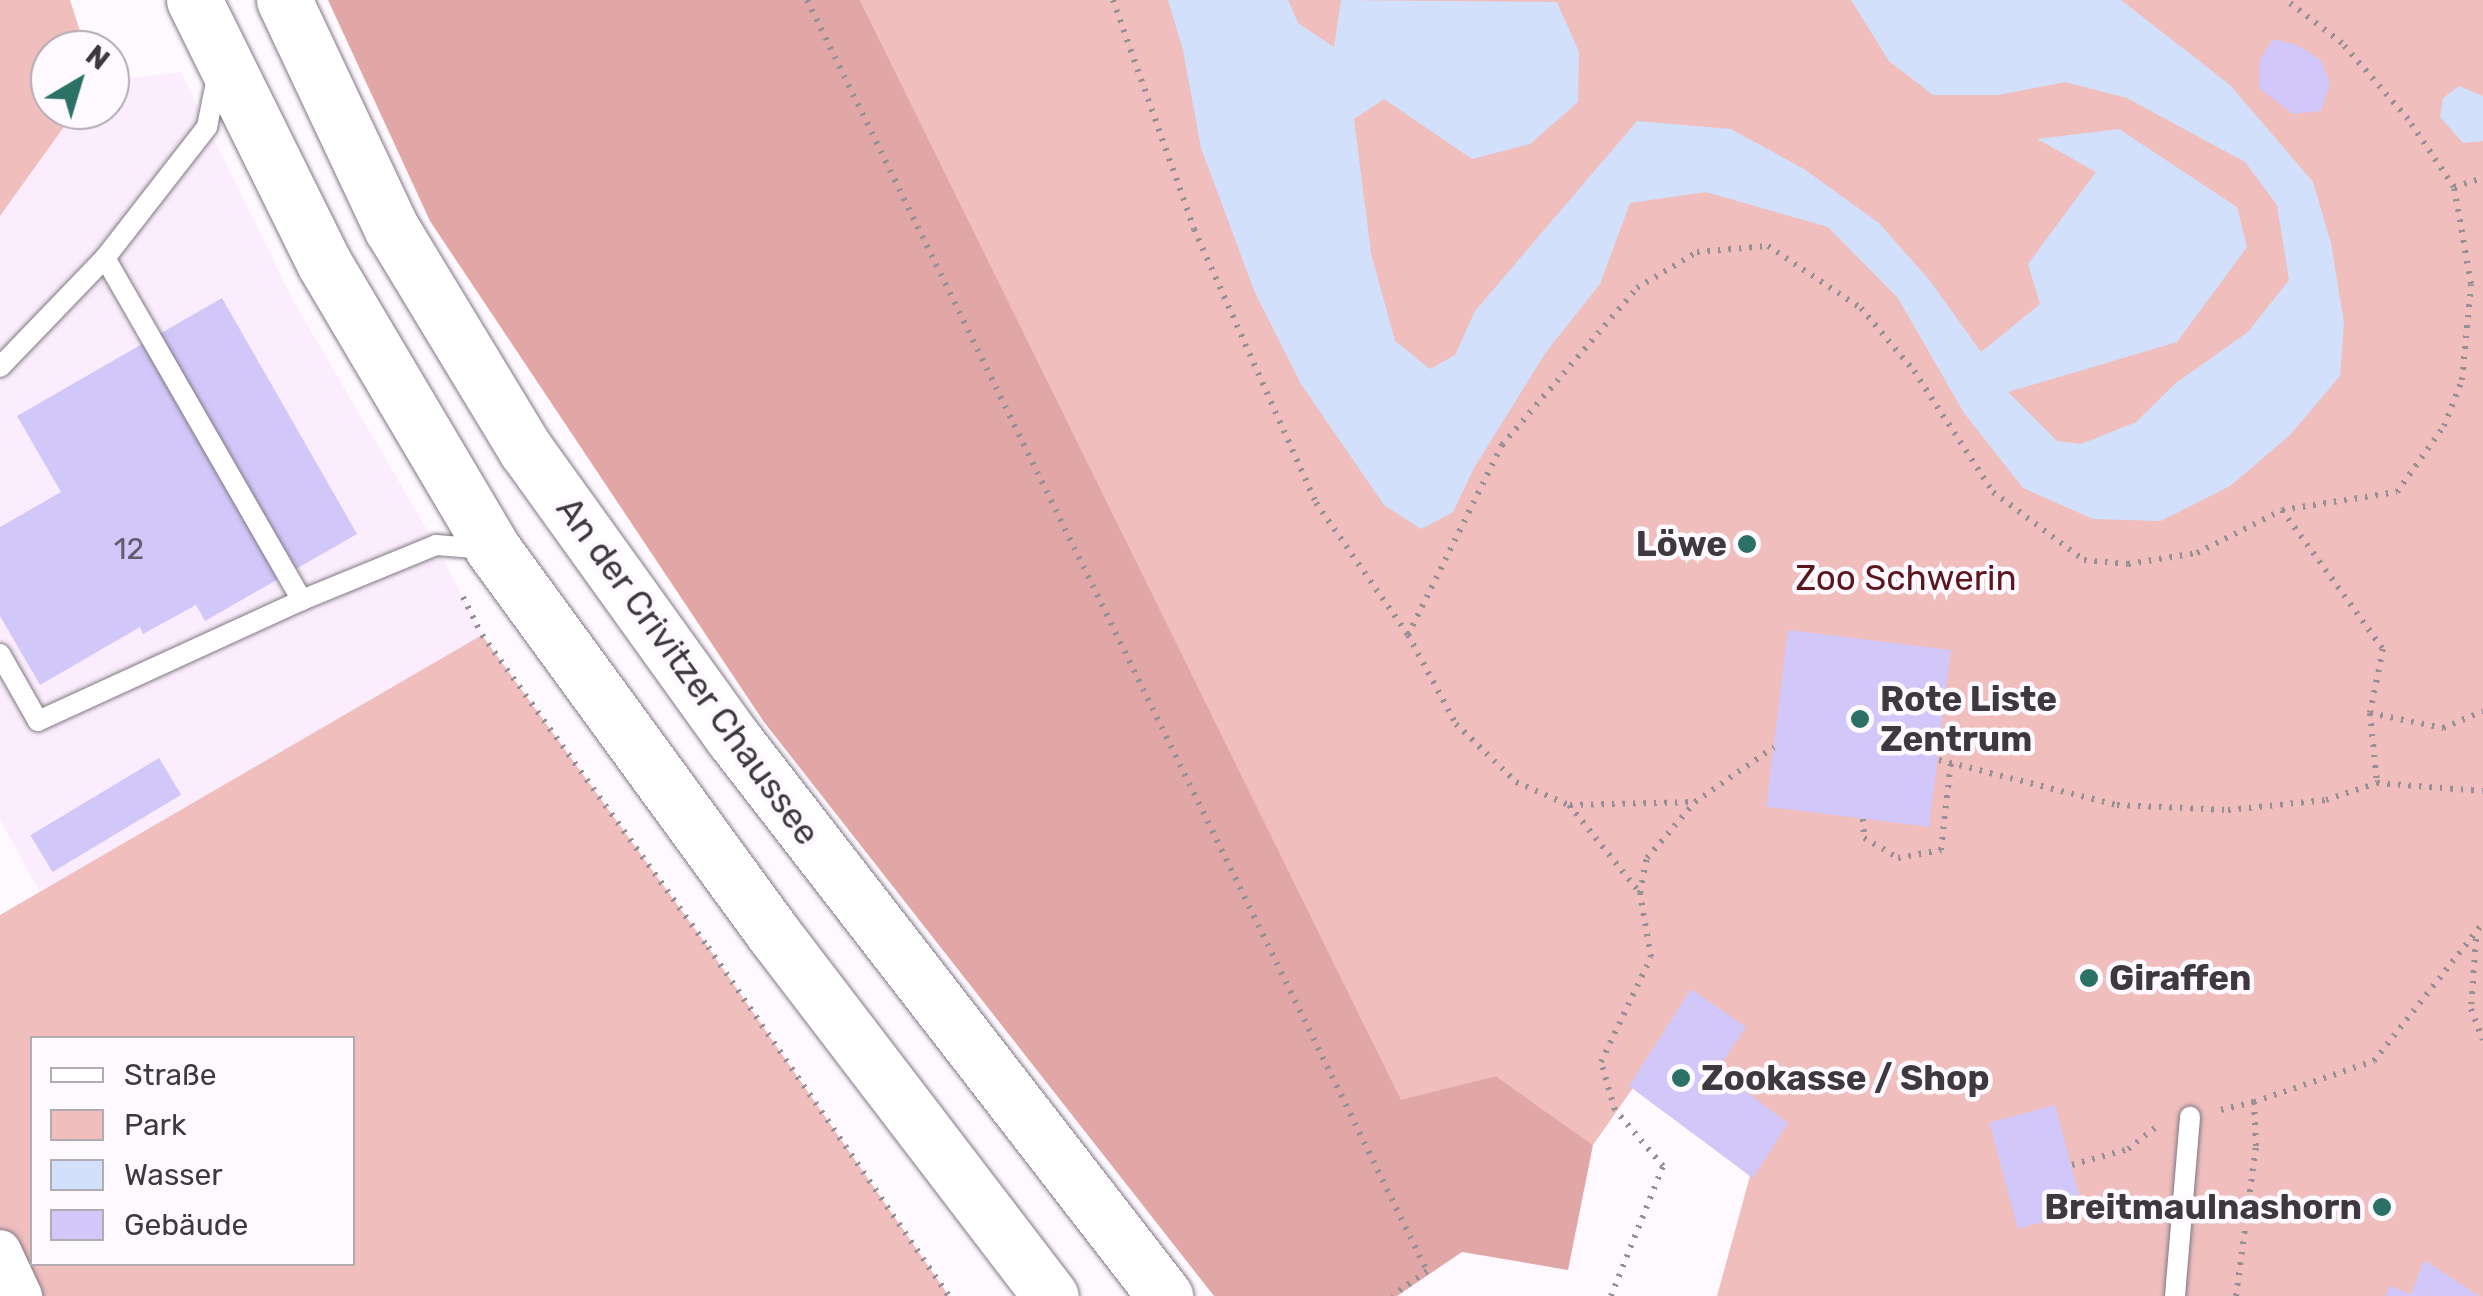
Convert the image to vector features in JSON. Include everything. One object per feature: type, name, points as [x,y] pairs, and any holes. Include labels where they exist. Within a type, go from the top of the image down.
[{"type":"street","points":[[194,0],[324,263],[493,550],[772,933],[1051,1296]]},
{"type":"street","name":"An der Crivitzer Chaussee","points":[[284,0],[392,230],[526,450],[733,738],[1165,1296]]},
{"type":"street","points":[[0,1251],[22,1296]]},
{"type":"lane","points":[[0,366],[105,258],[208,127],[221,56]]},
{"type":"lane","points":[[105,258],[302,600]]},
{"type":"lane","points":[[0,654],[38,721],[302,600],[436,545],[493,550]]},
{"type":"lane","points":[[2176,1296],[2190,1117]]},
{"type":"path","points":[[807,0],[1427,1271],[1392,1296]]},
{"type":"path","points":[[1113,0],[1194,228],[1316,503],[1408,636],[1456,724],[1516,782],[1568,805],[1695,802]]},
{"type":"path","points":[[1408,636],[1502,445],[1638,288],[1696,252],[1768,246],[1861,308],[1914,371],[1993,492],[2084,560],[2128,564],[2197,552],[2282,510],[2398,492],[2444,426],[2462,380],[2471,284],[2454,187],[2408,119],[2342,43],[2286,0]]},
{"type":"path","points":[[2454,187],[2483,178]]},
{"type":"path","points":[[2282,510],[2384,649],[2370,713],[2377,783]]},
{"type":"path","points":[[2370,713],[2443,728],[2483,711]]},
{"type":"path","points":[[1611,1296],[1663,1166],[1615,1110],[1601,1062],[1651,957],[1640,893],[1647,858],[1695,802],[1774,748]]},
{"type":"path","points":[[1938,760],[2117,805],[2228,810],[2326,800],[2377,783],[2483,791]]},
{"type":"path","points":[[1863,818],[1864,838],[1898,858],[1941,850],[1951,762]]},
{"type":"path","points":[[1568,805],[1640,893]]},
{"type":"path","points":[[2236,1296],[2256,1146],[2254,1102],[2374,1061],[2483,923]]},
{"type":"path","points":[[2476,936],[2471,1009],[2483,1040]]},
{"type":"shaded area","points":[[328,0],[860,0],[1401,1100],[1496,1076],[1593,1145],[1568,1270],[1462,1252],[1397,1296],[1214,1296],[764,722],[430,221]]},
{"type":"shaded area","points":[[181,72],[294,302],[436,545],[482,635],[41,894],[0,820],[0,216],[62,130],[130,130],[130,78]]},
{"type":"green space","points":[[0,0],[70,0],[80,30],[30,30],[30,130],[62,130],[0,216]]},
{"type":"green space","name":"Zoo Schwerin","points":[[860,0],[2483,0],[2483,1296],[1717,1296],[1750,1176],[1633,1088],[1593,1145],[1496,1076],[1401,1101]]},
{"type":"green space","points":[[482,635],[708,947],[949,1296],[21,1296],[0,1251],[0,915]]},
{"type":"water","points":[[1168,0],[1288,0],[1298,23],[1334,47],[1341,0],[1557,2],[1579,52],[1578,102],[1530,144],[1472,159],[1384,99],[1354,119],[1371,253],[1395,341],[1430,369],[1455,355],[1475,311],[1637,121],[1731,129],[1804,169],[1879,223],[1931,282],[1981,352],[2040,304],[2028,264],[2096,172],[2037,139],[2119,129],[2237,207],[2247,247],[2177,342],[2008,392],[2057,441],[2081,444],[2136,422],[2176,383],[2248,332],[2289,280],[2277,205],[2245,162],[2127,98],[2065,82],[1998,95],[1933,95],[1889,61],[1851,0],[2121,0],[2230,85],[2313,182],[2331,243],[2344,323],[2340,376],[2290,435],[2230,486],[2161,521],[2093,519],[2023,488],[1964,413],[1898,298],[1828,227],[1706,192],[1630,203],[1600,284],[1546,352],[1474,468],[1453,512],[1421,529],[1384,505],[1301,384],[1255,293],[1201,148],[1183,50]]},
{"type":"water","points":[[2459,86],[2483,96],[2483,141],[2463,143],[2440,117],[2443,98]]},
{"type":"building","points":[[2273,39],[2297,45],[2321,60],[2330,83],[2321,111],[2293,114],[2259,88],[2260,60]]},
{"type":"building","points":[[222,298],[357,534],[205,621],[196,605],[143,634],[140,627],[40,685],[0,616],[0,527],[61,492],[17,416]]},
{"type":"building","name":"Rote Liste Zentrum","points":[[1788,630],[1951,650],[1929,827],[1766,807]]},
{"type":"building","points":[[159,758],[181,795],[53,872],[30,835]]},
{"type":"building","name":"Zookasse / Shop","points":[[1691,989],[1746,1027],[1717,1070],[1788,1123],[1753,1178],[1629,1086]]},
{"type":"building","points":[[2055,1105],[2083,1211],[2018,1229],[1989,1123]]},
{"type":"building","points":[[2424,1260],[2479,1296],[2385,1296],[2390,1286],[2411,1294]]},
{"type":"place","name":"Löwe","points":[[1747,544]]},
{"type":"place","name":"Rote Liste Zentrum","points":[[1860,719]]},
{"type":"place","name":"Giraffen","points":[[2089,978]]},
{"type":"place","name":"Zookasse / Shop","points":[[1681,1078]]},
{"type":"place","name":"Breitmaulnashorn","points":[[2382,1207]]}]
